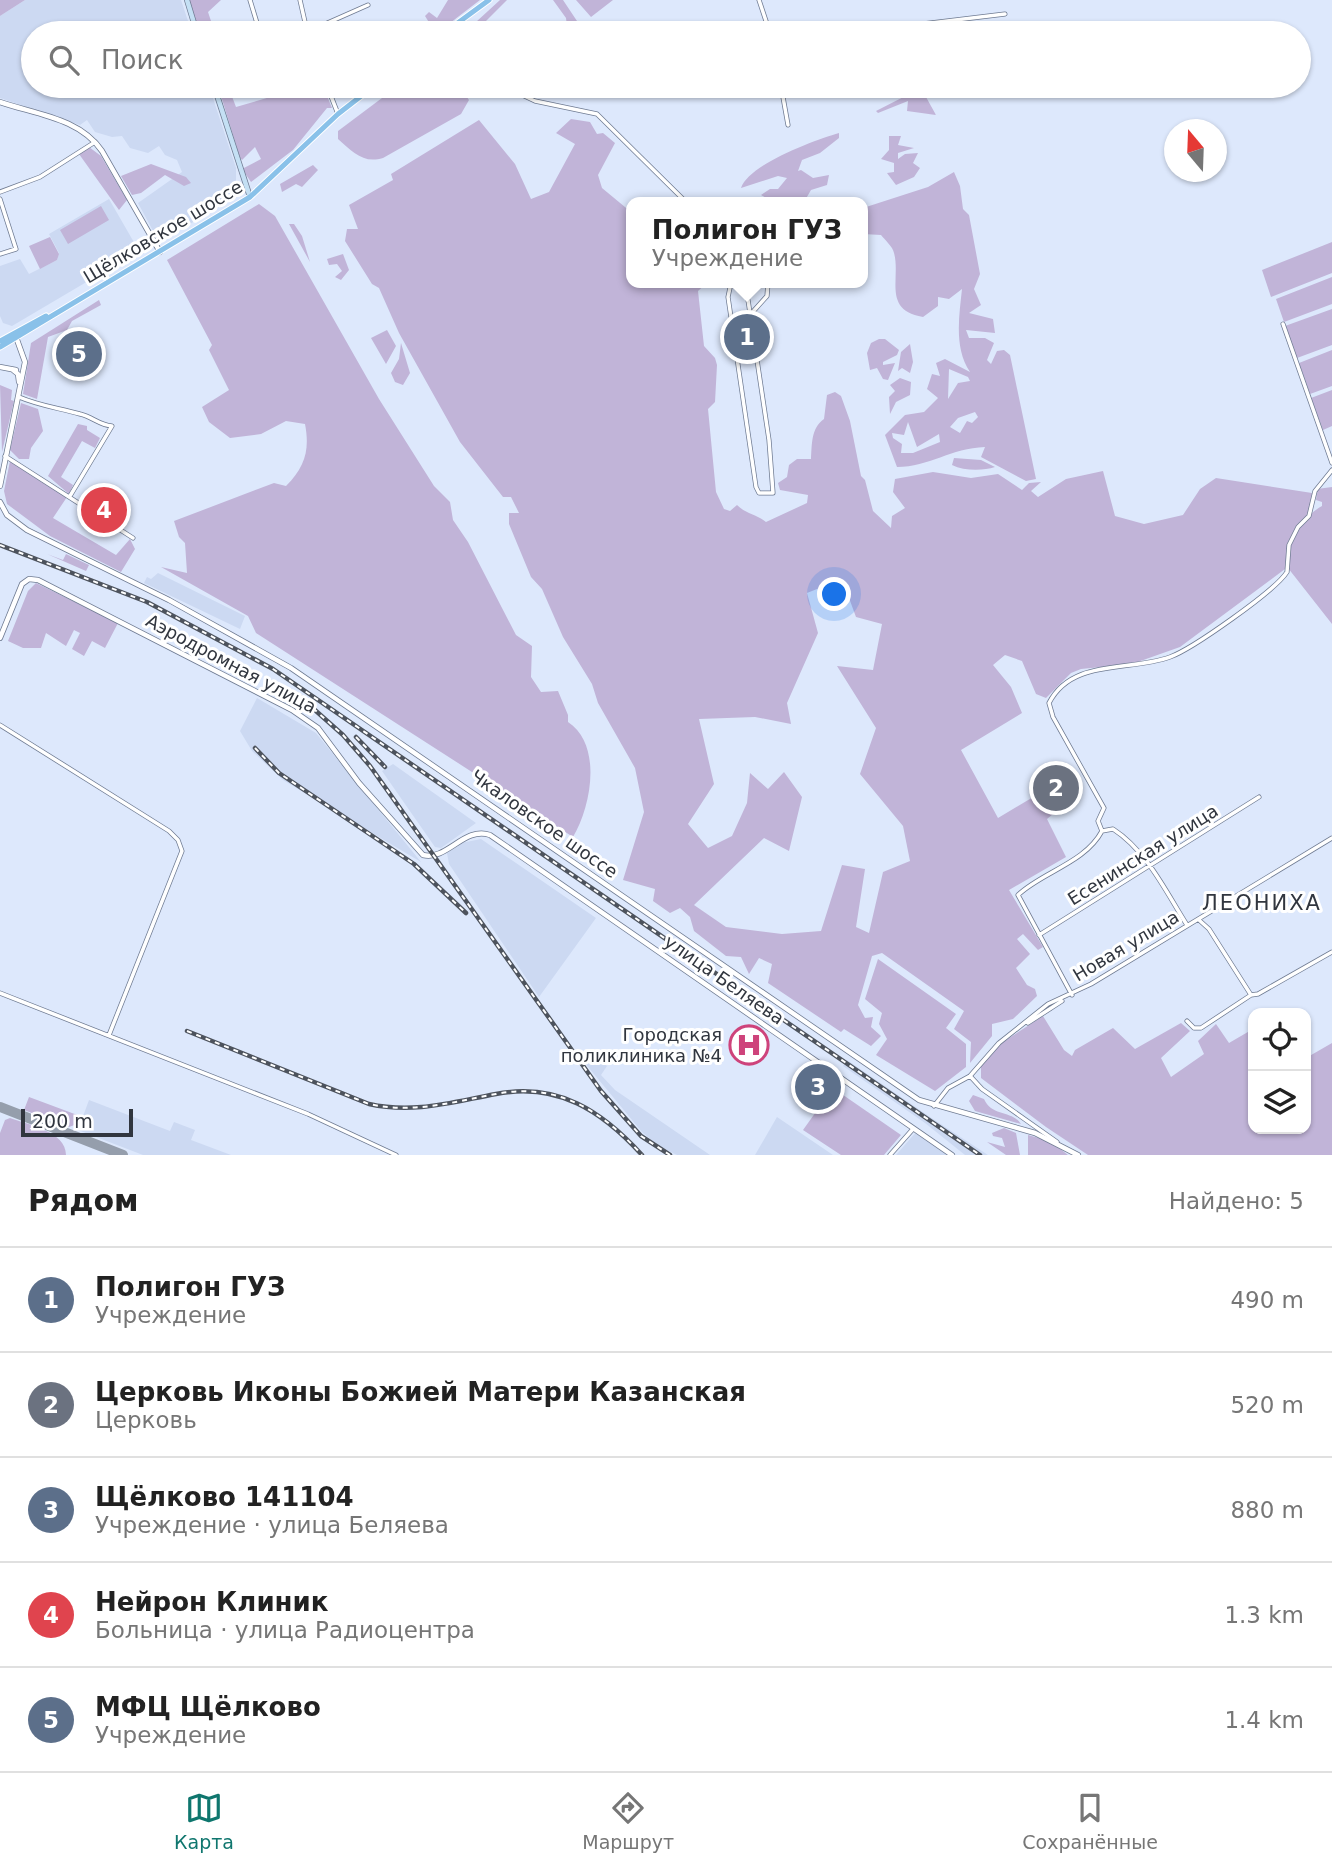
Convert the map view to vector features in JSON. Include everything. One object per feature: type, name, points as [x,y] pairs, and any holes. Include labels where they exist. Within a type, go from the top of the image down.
[{"type":"main road","points":[[187,0],[193,21]]},
{"type":"main road","points":[[460,21],[489,0]]},
{"type":"main road","points":[[218,98],[250,197]]},
{"type":"main road","name":"Щёлковское шоссе","points":[[2,344],[250,197],[359,98]]},
{"type":"main road","name":"Щёлковское шоссе","points":[[14,336],[27,331],[55,312]]},
{"type":"street","points":[[250,0],[256,21]]},
{"type":"street","points":[[300,0],[305,21]]},
{"type":"street","points":[[759,0],[766,21]]},
{"type":"street","points":[[330,21],[368,5]]},
{"type":"street","points":[[947,21],[1005,14]]},
{"type":"street","points":[[332,98],[338,114]]},
{"type":"street","points":[[528,98],[597,114],[681,197]]},
{"type":"street","points":[[783,98],[788,125]]},
{"type":"street","points":[[0,102],[64,122],[88,135],[95,142],[160,252]]},
{"type":"street","points":[[83,147],[88,135]]},
{"type":"street","points":[[0,192],[40,177],[83,147],[95,142]]},
{"type":"street","points":[[0,199],[16,249],[0,254]]},
{"type":"street","points":[[730,288],[728,297],[756,487],[759,493],[773,493],[769,440],[748,300]]},
{"type":"street","points":[[750,315],[767,296],[768,288]]},
{"type":"street","points":[[1283,324],[1332,463]]},
{"type":"street","points":[[22,348],[27,331]]},
{"type":"street","points":[[0,486],[25,362],[22,348],[14,336]]},
{"type":"street","points":[[2,344],[15,343],[22,348]]},
{"type":"street","points":[[15,370],[25,362]]},
{"type":"street","points":[[0,367],[23,372]]},
{"type":"street","points":[[15,370],[18,374],[19,397]]},
{"type":"street","points":[[19,397],[48,409],[93,419],[99,425],[112,426],[70,496]]},
{"type":"street","points":[[5,456],[133,538]]},
{"type":"street","points":[[1102,831],[1098,821],[1104,808],[1053,717],[1049,703],[1055,693],[1082,672],[1144,664],[1178,654],[1258,598],[1287,572],[1289,545],[1297,527],[1309,516],[1315,491],[1332,470]]},
{"type":"street","name":"Чкаловское шоссе","points":[[0,502],[7,515],[21,526],[189,611],[291,668],[911,1095],[933,1106],[1024,1129],[1057,1142],[1077,1155]]},
{"type":"street","name":"Аэродромная улица","points":[[0,638],[22,584],[29,579],[38,580],[309,720],[416,849],[426,856],[437,854],[478,833]]},
{"type":"street","points":[[0,725],[169,831],[178,840],[181,851],[109,1035]]},
{"type":"street","name":"Есенинская улица","points":[[1039,935],[1259,797]]},
{"type":"street","points":[[1069,996],[1018,897],[1019,893],[1077,856],[1102,831],[1113,829],[1120,834],[1150,867],[1187,925]]},
{"type":"street","name":"улица Беляева","points":[[478,833],[490,835],[592,904],[952,1155]]},
{"type":"street","name":"Новая улица","points":[[933,1106],[954,1083],[970,1076],[999,1043],[1048,1004],[1069,996],[1332,838]]},
{"type":"street","points":[[1199,920],[1209,929],[1251,995]]},
{"type":"street","points":[[1187,1021],[1194,1028],[1201,1028],[1251,995],[1258,994],[1332,952]]},
{"type":"street","points":[[0,993],[307,1114],[396,1155]]},
{"type":"street","points":[[970,1076],[982,1089],[1057,1142]]},
{"type":"street","points":[[1024,1129],[1028,1121]]},
{"type":"street","points":[[890,1155],[913,1129]]},
{"type":"shaded area","points":[[0,0],[25,0],[0,16]]},
{"type":"shaded area","points":[[25,0],[181,0],[188,21],[21,21],[21,98],[213,98],[236,168],[236,197],[159,242],[138,203],[182,172],[177,160],[165,155],[159,146],[148,153],[130,148],[122,136],[112,137],[95,132],[87,120],[80,125],[0,98],[0,16]]},
{"type":"shaded area","points":[[189,0],[221,0],[208,12],[211,21],[196,21]]},
{"type":"shaded area","points":[[448,0],[480,0],[453,21],[428,21],[425,16],[429,12],[437,18]]},
{"type":"shaded area","points":[[500,0],[507,0],[486,21],[477,21]]},
{"type":"shaded area","points":[[553,0],[563,0],[577,21],[566,21]]},
{"type":"shaded area","points":[[576,0],[613,0],[591,17]]},
{"type":"shaded area","points":[[222,98],[233,98],[236,107],[267,98],[328,98],[332,108],[327,108],[293,150],[251,182],[242,169],[261,159],[255,147],[242,160]]},
{"type":"shaded area","points":[[382,98],[469,100],[461,114],[383,158],[364,158],[354,152],[338,139],[338,131]]},
{"type":"shaded area","points":[[901,98],[927,98],[936,115],[907,111],[908,101],[878,113],[876,111]]},
{"type":"shaded area","points":[[571,119],[590,122],[597,134],[603,133],[615,143],[598,175],[602,188],[626,208],[626,288],[701,288],[698,291],[704,346],[715,358],[717,365],[715,402],[708,409],[716,492],[724,509],[730,511],[737,505],[766,522],[807,503],[808,495],[780,490],[778,483],[787,477],[789,465],[797,459],[811,459],[813,437],[824,419],[827,395],[835,392],[841,396],[850,421],[861,476],[865,480],[873,511],[891,528],[892,516],[905,508],[893,492],[895,479],[933,472],[971,478],[998,474],[1022,490],[1029,483],[1041,482],[1031,491],[1038,497],[1066,479],[1103,471],[1115,516],[1144,524],[1183,515],[1200,489],[1216,478],[1312,493],[1312,507],[1288,545],[1285,569],[1180,647],[1132,664],[1081,669],[1071,673],[1046,698],[1036,694],[1022,661],[1005,655],[993,665],[1011,687],[1022,713],[961,750],[998,818],[1040,793],[1053,814],[1047,819],[1066,857],[1009,890],[1043,947],[1038,950],[1023,934],[1017,939],[1030,954],[1016,968],[1027,985],[1035,989],[1037,996],[1013,1019],[992,1024],[992,1036],[970,1063],[971,1042],[954,1029],[964,1011],[882,953],[872,956],[858,1005],[865,1018],[873,1017],[871,1027],[881,1036],[871,1046],[844,1029],[841,1032],[768,983],[772,964],[759,958],[749,974],[741,957],[726,956],[694,931],[690,917],[680,908],[670,913],[653,901],[655,889],[623,880],[644,812],[635,768],[598,703],[592,684],[563,637],[542,589],[531,577],[509,524],[509,513],[519,513],[511,497],[503,497],[460,442],[399,333],[379,288],[372,284],[345,241],[347,229],[358,229],[349,205],[393,180],[391,174],[479,120],[515,164],[531,199],[549,192],[575,144],[556,133]],"holes":[[[842,579],[856,617],[882,624],[873,670],[837,666],[876,728],[860,774],[903,826],[910,861],[883,872],[869,933],[856,927],[865,869],[842,865],[821,931],[782,934],[726,927],[694,905],[764,838],[789,851],[802,797],[784,772],[768,789],[750,773],[747,803],[732,836],[708,848],[688,824],[714,784],[699,719],[755,717],[791,724],[787,703],[818,633],[807,593]]]},
{"type":"shaded area","points":[[839,133],[839,138],[820,153],[802,160],[798,171],[801,170],[813,178],[829,175],[827,185],[811,190],[807,197],[761,195],[770,189],[778,189],[787,178],[778,176],[741,188],[756,170],[800,147]]},
{"type":"shaded area","points":[[889,136],[901,136],[898,145],[914,148],[898,153],[898,159],[905,154],[918,153],[913,163],[920,168],[914,177],[896,185],[887,173],[894,172],[894,163],[881,159],[889,150]]},
{"type":"shaded area","points":[[89,147],[101,156],[127,200],[119,210],[79,154]]},
{"type":"shaded area","points":[[151,164],[186,177],[191,183],[184,186],[165,175],[141,193],[132,195],[121,176]]},
{"type":"shaded area","points":[[313,165],[318,170],[302,187],[296,184],[282,192],[280,184]]},
{"type":"shaded area","points":[[954,172],[960,186],[963,209],[969,215],[980,274],[974,289],[981,305],[969,313],[993,319],[995,333],[966,330],[969,338],[985,338],[994,343],[987,360],[991,364],[997,351],[1004,350],[1010,355],[1036,479],[1026,481],[981,457],[985,447],[897,467],[885,435],[905,415],[924,412],[938,398],[927,389],[932,374],[940,376],[936,363],[945,359],[970,372],[960,343],[962,289],[949,299],[938,297],[938,306],[923,317],[902,308],[896,292],[894,253],[881,235],[868,234],[868,206],[928,187]],"holes":[[[949,369],[968,377],[970,381],[958,383],[948,399]],[[975,412],[978,417],[972,423],[967,421],[960,433],[950,427],[958,418]],[[908,422],[917,447],[939,434],[940,442],[913,453],[901,453],[902,444],[893,438],[892,433],[904,435]]]},
{"type":"shaded area","points":[[109,199],[139,251],[12,326],[3,323],[0,316],[0,266],[20,259],[29,274],[57,260],[59,253],[49,234]]},
{"type":"shaded area","points":[[259,204],[275,216],[379,399],[434,486],[450,502],[453,520],[468,542],[516,635],[532,646],[531,677],[541,692],[558,691],[568,715],[568,722],[579,732],[586,745],[590,761],[589,793],[573,837],[256,633],[248,616],[161,567],[187,573],[185,543],[179,537],[174,521],[274,483],[286,486],[298,472],[304,458],[307,442],[305,424],[286,421],[261,434],[230,438],[209,422],[202,407],[229,390],[209,350],[212,345],[167,260]]},
{"type":"shaded area","points":[[101,206],[109,220],[68,244],[60,230]]},
{"type":"shaded area","points":[[289,224],[294,224],[302,236],[310,262]]},
{"type":"shaded area","points":[[50,237],[59,254],[57,260],[40,269],[29,246]]},
{"type":"shaded area","points":[[1332,242],[1332,273],[1271,297],[1262,270]]},
{"type":"shaded area","points":[[343,254],[349,270],[341,280],[335,277],[342,271],[337,264],[329,265],[327,259]]},
{"type":"shaded area","points":[[1332,277],[1332,304],[1284,322],[1276,299]]},
{"type":"shaded area","points":[[99,300],[101,305],[72,321],[67,330],[48,337],[37,399],[23,394],[31,343]]},
{"type":"shaded area","points":[[1332,309],[1332,345],[1297,358],[1285,326]]},
{"type":"shaded area","points":[[387,330],[396,346],[386,364],[371,338]]},
{"type":"shaded area","points":[[885,339],[899,350],[897,355],[883,362],[883,365],[895,363],[888,380],[883,379],[877,368],[870,370],[867,353],[871,343]]},
{"type":"shaded area","points":[[401,343],[410,373],[403,385],[395,382],[391,373],[399,359]]},
{"type":"shaded area","points":[[910,344],[913,362],[910,373],[902,368],[898,371],[901,352]]},
{"type":"shaded area","points":[[1332,350],[1332,386],[1310,394],[1299,363]]},
{"type":"shaded area","points":[[900,378],[911,382],[910,395],[896,402],[890,414],[889,397],[895,391],[890,385]]},
{"type":"shaded area","points":[[0,385],[12,390],[11,400],[14,401],[2,452]]},
{"type":"shaded area","points":[[1332,390],[1332,426],[1323,430],[1311,398]]},
{"type":"shaded area","points":[[21,403],[38,409],[43,431],[31,448],[29,459],[19,459],[10,450]]},
{"type":"shaded area","points":[[78,424],[87,426],[87,430],[100,438],[95,448],[82,441],[61,477],[73,485],[69,494],[48,476]]},
{"type":"shaded area","points":[[954,458],[981,460],[995,467],[979,470],[962,468],[952,465]]},
{"type":"shaded area","points":[[10,461],[67,497],[53,518],[116,555],[130,539],[135,549],[121,572],[50,536],[7,504],[4,491]]},
{"type":"shaded area","points":[[1332,487],[1332,624],[1288,568],[1289,548],[1298,528],[1322,506],[1322,502],[1316,500],[1317,489]]},
{"type":"shaded area","points":[[47,554],[63,560],[66,554],[89,565],[86,571]]},
{"type":"shaded area","points":[[158,573],[245,616],[240,629],[144,583],[147,577],[151,579]]},
{"type":"shaded area","points":[[36,583],[118,623],[105,648],[92,641],[84,656],[72,649],[80,633],[74,630],[66,646],[46,633],[41,648],[23,648],[8,641],[28,591]]},
{"type":"shaded area","points":[[257,698],[316,733],[421,862],[283,780],[252,751],[240,731]]},
{"type":"shaded area","points":[[393,764],[476,823],[441,848],[435,847],[382,771]]},
{"type":"shaded area","points":[[481,839],[596,918],[539,997],[449,864],[447,853],[461,843]]},
{"type":"shaded area","points":[[878,959],[956,1014],[946,1028],[966,1044],[966,1067],[935,1091],[876,1055],[887,1039],[879,1024],[882,1013],[865,999]]},
{"type":"shaded area","points":[[1043,1016],[1064,1050],[1072,1056],[1075,1050],[1113,1028],[1135,1049],[1181,1023],[1190,1031],[1161,1058],[1171,1077],[1204,1054],[1198,1041],[1216,1024],[1229,1043],[1248,1032],[1248,1134],[1311,1134],[1311,1055],[1332,1043],[1332,1155],[1088,1155],[981,1078],[981,1065],[1000,1044]]},
{"type":"shaded area","points":[[595,1056],[607,1066],[601,1075],[615,1090],[710,1155],[677,1155],[658,1146],[642,1132],[584,1062]]},
{"type":"shaded area","points":[[847,1060],[988,1155],[965,1155],[925,1123],[843,1066]]},
{"type":"shaded area","points":[[833,1088],[901,1135],[884,1155],[841,1155],[803,1130]]},
{"type":"shaded area","points":[[973,1095],[984,1099],[992,1109],[1013,1117],[1021,1124],[975,1111],[969,1101]]},
{"type":"shaded area","points":[[29,1097],[80,1116],[77,1124],[69,1127],[24,1110]]},
{"type":"shaded area","points":[[89,1100],[170,1131],[174,1122],[195,1130],[191,1140],[231,1155],[143,1155],[78,1130]]},
{"type":"shaded area","points":[[777,1117],[833,1155],[755,1155]]},
{"type":"shaded area","points":[[10,1118],[36,1126],[53,1135],[60,1140],[66,1155],[0,1155],[0,1133],[5,1120]]},
{"type":"shaded area","points":[[1004,1128],[1016,1133],[1020,1155],[1006,1155],[987,1142],[1005,1147],[1002,1138],[993,1136],[992,1133]]},
{"type":"shaded area","points":[[917,1131],[952,1155],[896,1155]]},
{"type":"shaded area","points":[[1028,1135],[1050,1141],[1068,1155],[1028,1155]]},
{"type":"taxiway","points":[[0,1107],[123,1155]]},
{"type":"railway","points":[[0,545],[147,602],[273,669],[980,1155]]},
{"type":"railway","points":[[298,695],[343,735],[370,766],[601,1091],[641,1136],[670,1155]]},
{"type":"railway","points":[[356,737],[385,767]]},
{"type":"railway","points":[[255,748],[279,773],[414,864],[466,913]]},
{"type":"railway","points":[[187,1031],[369,1104],[386,1107],[417,1107],[518,1091],[559,1096],[595,1113],[642,1155]]},
{"type":"place","name":"Полигон ГУЗ","points":[[747,337]]},
{"type":"place","name":"МФЦ Щёлково","points":[[79,354]]},
{"type":"place","name":"Нейрон Клиник","points":[[104,510]]},
{"type":"place","name":"Церковь Иконы Божией Матери Казанская","points":[[1056,788]]},
{"type":"place","name":"Городская поликлиника №4","points":[[749,1045]]},
{"type":"place","name":"Щёлково 141104","points":[[818,1087]]},
{"type":"district","name":"ЛЕОНИХА","points":[[1262,903]]}]
